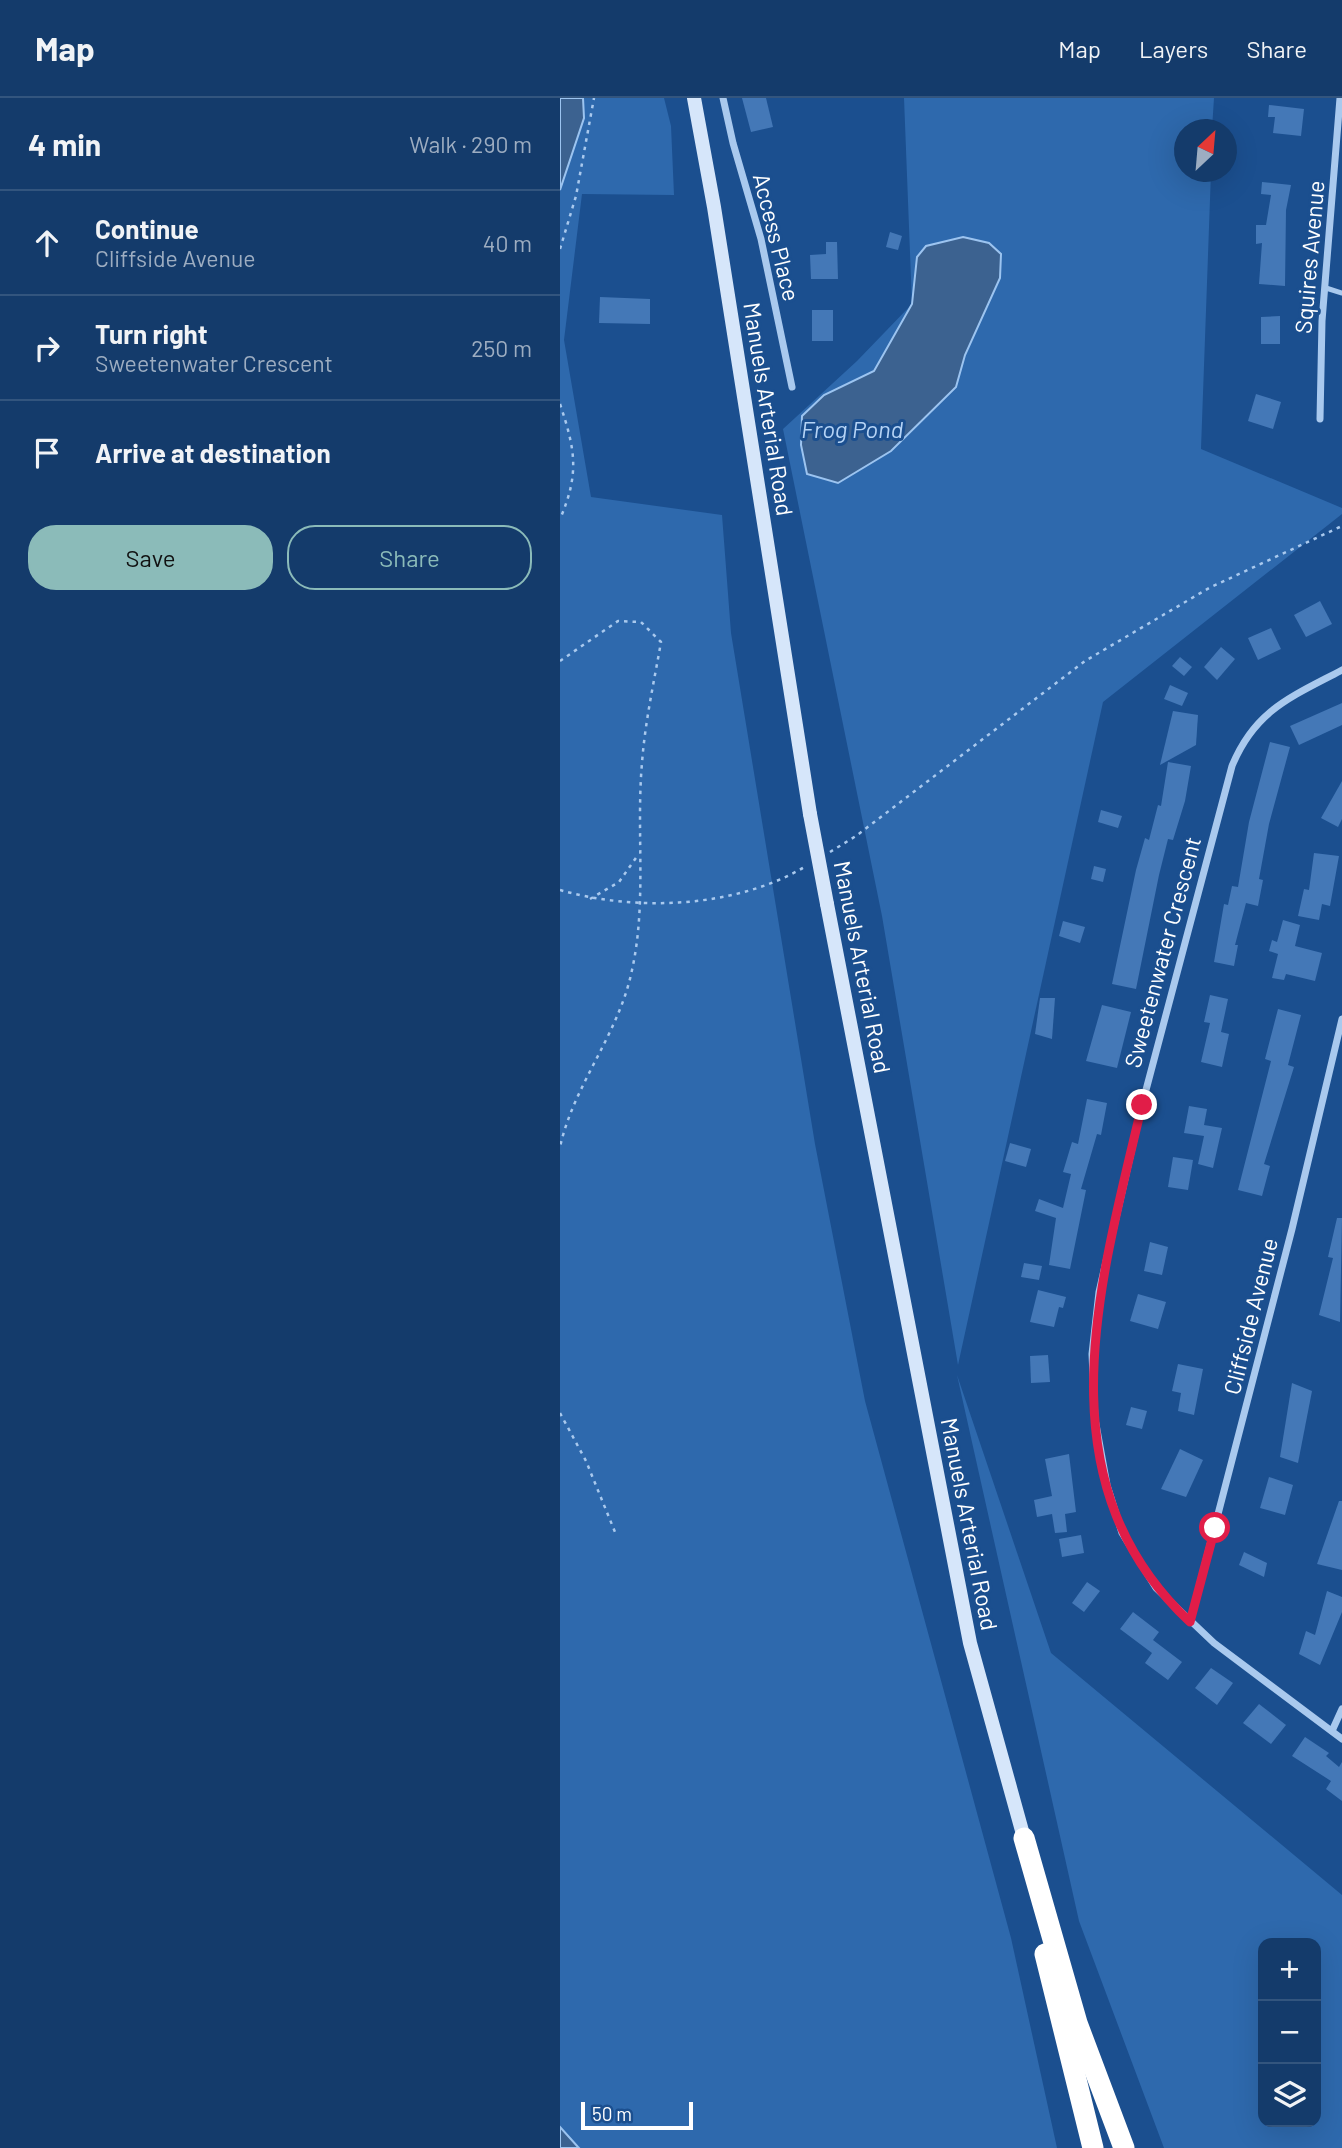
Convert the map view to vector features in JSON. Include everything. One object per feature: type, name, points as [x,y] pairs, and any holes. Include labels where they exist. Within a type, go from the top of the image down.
[{"type":"highway","points":[[1024,1838],[1051,1987],[1093,2148]]},
{"type":"highway","points":[[1024,1838],[1077,2023],[1124,2148]]},
{"type":"main road","name":"Manuels Arterial Road","points":[[694,98],[715,207],[810,814],[827,904],[970,1643],[1024,1838]]},
{"type":"street","name":"Access Place","points":[[723,98],[733,144],[761,239],[792,387]]},
{"type":"street","name":"Squires Avenue","points":[[1320,419],[1326,288],[1340,132],[1340,98]]},
{"type":"street","name":"Sweetenwater Crescent","points":[[1342,670],[1270,710],[1247,733],[1231,766],[1142,1105],[1099,1292],[1092,1382],[1095,1419],[1111,1498],[1122,1533],[1156,1588],[1190,1622],[1342,1738]]},
{"type":"street","name":"Cliffside Avenue","points":[[1190,1622],[1292,1229],[1342,1019]]},
{"type":"street","points":[[1332,1731],[1342,1709]]},
{"type":"lane","points":[[1326,288],[1342,293]]},
{"type":"path","points":[[560,249],[576,196],[594,98]]},
{"type":"path","points":[[560,404],[575,458],[568,500],[560,519]]},
{"type":"path","points":[[829,853],[856,836],[1085,661],[1209,589],[1342,526]]},
{"type":"path","points":[[560,662],[618,621],[641,622],[661,642],[642,761],[639,935],[621,1011],[567,1116],[560,1147]]},
{"type":"path","points":[[590,899],[619,882],[639,855]]},
{"type":"path","points":[[560,890],[590,899],[638,903],[732,894],[790,876],[810,864]]},
{"type":"path","points":[[560,1413],[586,1461],[615,1532]]},
{"type":"shaded area","points":[[560,98],[664,98],[671,126],[674,195],[582,194],[564,340],[591,497],[722,515],[731,633],[815,1144],[865,1401],[1011,1938],[1057,2148],[560,2148]]},
{"type":"shaded area","points":[[904,98],[1214,98],[1213,119],[1174,119],[1174,182],[1211,182],[1201,449],[1342,508],[1342,514],[1103,702],[958,1365],[882,916],[783,429],[857,361],[912,304]]},
{"type":"shaded area","points":[[957,1375],[1051,1653],[1342,1895],[1342,2148],[1164,2148],[1079,1921]]},
{"type":"water","points":[[560,98],[583,98],[584,118],[560,190]]},
{"type":"water","name":"Frog Pond","points":[[963,237],[989,243],[1001,254],[1000,278],[965,355],[956,387],[891,451],[838,483],[807,474],[801,445],[802,416],[824,395],[874,371],[912,304],[917,257],[926,246]]},
{"type":"water","points":[[560,2127],[578,2147],[579,2148],[560,2148]]},
{"type":"building","points":[[742,98],[766,98],[773,127],[751,132]]},
{"type":"building","points":[[1269,105],[1304,109],[1301,136],[1273,133],[1275,117],[1268,117]]},
{"type":"building","points":[[1262,182],[1291,185],[1286,210],[1285,286],[1259,284],[1262,243],[1256,244],[1256,225],[1266,225],[1271,195],[1261,194]]},
{"type":"building","points":[[890,232],[902,236],[898,250],[886,247]]},
{"type":"building","points":[[826,242],[837,242],[838,279],[811,279],[810,255],[826,254]]},
{"type":"building","points":[[600,297],[650,299],[650,324],[599,323]]},
{"type":"building","points":[[812,310],[833,310],[833,341],[812,341]]},
{"type":"building","points":[[1280,316],[1280,344],[1261,344],[1261,317]]},
{"type":"building","points":[[1256,394],[1281,402],[1273,429],[1248,421]]},
{"type":"building","points":[[1320,601],[1332,624],[1306,637],[1294,615]]},
{"type":"building","points":[[1271,628],[1281,649],[1258,660],[1248,638]]},
{"type":"building","points":[[1221,647],[1235,659],[1217,680],[1204,667]]},
{"type":"building","points":[[1180,657],[1192,667],[1184,676],[1172,666]]},
{"type":"building","points":[[1170,685],[1188,693],[1182,706],[1164,699]]},
{"type":"building","points":[[1342,703],[1342,725],[1299,745],[1290,726]]},
{"type":"building","points":[[1173,711],[1198,715],[1196,745],[1160,765]]},
{"type":"building","points":[[1270,742],[1290,747],[1269,824],[1259,879],[1263,880],[1258,906],[1246,903],[1235,945],[1238,945],[1234,966],[1214,962],[1224,904],[1228,905],[1232,886],[1238,887],[1249,822]]},
{"type":"building","points":[[1168,762],[1191,766],[1185,801],[1173,840],[1168,839],[1159,875],[1136,989],[1112,984],[1136,870],[1145,838],[1149,840],[1158,805],[1161,806]]},
{"type":"building","points":[[1342,781],[1342,819],[1338,827],[1321,818]]},
{"type":"building","points":[[1101,810],[1122,816],[1118,828],[1098,822]]},
{"type":"building","points":[[1314,853],[1339,856],[1330,906],[1322,904],[1319,920],[1298,916],[1304,889],[1309,890]]},
{"type":"building","points":[[1094,866],[1106,869],[1103,882],[1091,879]]},
{"type":"building","points":[[1283,920],[1300,925],[1295,946],[1322,953],[1315,981],[1286,974],[1284,980],[1272,978],[1278,954],[1269,951],[1272,940],[1277,942]]},
{"type":"building","points":[[1063,921],[1085,927],[1080,943],[1059,936]]},
{"type":"building","points":[[1210,995],[1228,999],[1221,1032],[1229,1034],[1222,1067],[1201,1062],[1210,1023],[1204,1022]]},
{"type":"building","points":[[1040,998],[1055,998],[1052,1039],[1035,1034]]},
{"type":"building","points":[[1102,1005],[1131,1012],[1117,1068],[1086,1061]]},
{"type":"building","points":[[1278,1009],[1301,1015],[1288,1065],[1294,1067],[1264,1164],[1270,1166],[1262,1196],[1238,1190],[1271,1061],[1265,1059]]},
{"type":"building","points":[[1087,1099],[1107,1103],[1101,1135],[1097,1134],[1081,1189],[1086,1190],[1070,1269],[1049,1265],[1056,1218],[1035,1211],[1039,1199],[1063,1208],[1071,1174],[1063,1172],[1072,1142],[1078,1144]]},
{"type":"building","points":[[1189,1106],[1207,1109],[1204,1125],[1222,1128],[1213,1168],[1198,1164],[1204,1136],[1184,1133]]},
{"type":"building","points":[[1010,1143],[1031,1149],[1026,1167],[1005,1161]]},
{"type":"building","points":[[1173,1157],[1193,1160],[1188,1190],[1168,1187]]},
{"type":"building","points":[[1337,1218],[1342,1218],[1340,1322],[1319,1315],[1333,1258],[1328,1257]]},
{"type":"building","points":[[1150,1242],[1168,1247],[1162,1275],[1144,1271]]},
{"type":"building","points":[[1024,1263],[1042,1266],[1039,1280],[1021,1277]]},
{"type":"building","points":[[1038,1290],[1066,1297],[1063,1308],[1059,1307],[1054,1327],[1030,1322]]},
{"type":"building","points":[[1138,1294],[1166,1302],[1158,1329],[1130,1321]]},
{"type":"building","points":[[1048,1355],[1050,1382],[1031,1383],[1030,1356]]},
{"type":"building","points":[[1178,1364],[1203,1369],[1194,1415],[1178,1411],[1181,1393],[1172,1391]]},
{"type":"building","points":[[1292,1383],[1312,1391],[1298,1463],[1280,1457]]},
{"type":"building","points":[[1131,1407],[1147,1411],[1142,1429],[1126,1425]]},
{"type":"building","points":[[1180,1449],[1203,1460],[1186,1497],[1161,1489]]},
{"type":"building","points":[[1069,1454],[1076,1512],[1065,1514],[1067,1532],[1055,1533],[1052,1514],[1037,1517],[1034,1500],[1052,1496],[1045,1459]]},
{"type":"building","points":[[1269,1477],[1293,1485],[1285,1515],[1260,1508]]},
{"type":"building","points":[[1339,1501],[1342,1501],[1342,1570],[1317,1564]]},
{"type":"building","points":[[1081,1535],[1084,1553],[1062,1557],[1059,1539]]},
{"type":"building","points":[[1244,1552],[1267,1563],[1264,1577],[1239,1565]]},
{"type":"building","points":[[1087,1582],[1100,1591],[1084,1612],[1072,1603]]},
{"type":"building","points":[[1327,1591],[1342,1597],[1342,1612],[1320,1665],[1299,1654],[1306,1631],[1315,1635]]},
{"type":"building","points":[[1133,1612],[1159,1632],[1153,1640],[1182,1662],[1168,1680],[1145,1663],[1152,1653],[1120,1629]]},
{"type":"building","points":[[1211,1668],[1233,1683],[1217,1705],[1195,1688]]},
{"type":"building","points":[[1259,1704],[1286,1725],[1271,1744],[1243,1723]]},
{"type":"building","points":[[1305,1737],[1329,1753],[1326,1756],[1339,1767],[1342,1762],[1342,1801],[1326,1789],[1331,1781],[1292,1756]]},
{"type":"route","points":[[1142,1105],[1099,1292],[1092,1354],[1095,1419],[1107,1485],[1122,1533],[1143,1571],[1169,1603],[1190,1622],[1215,1528]]}]
